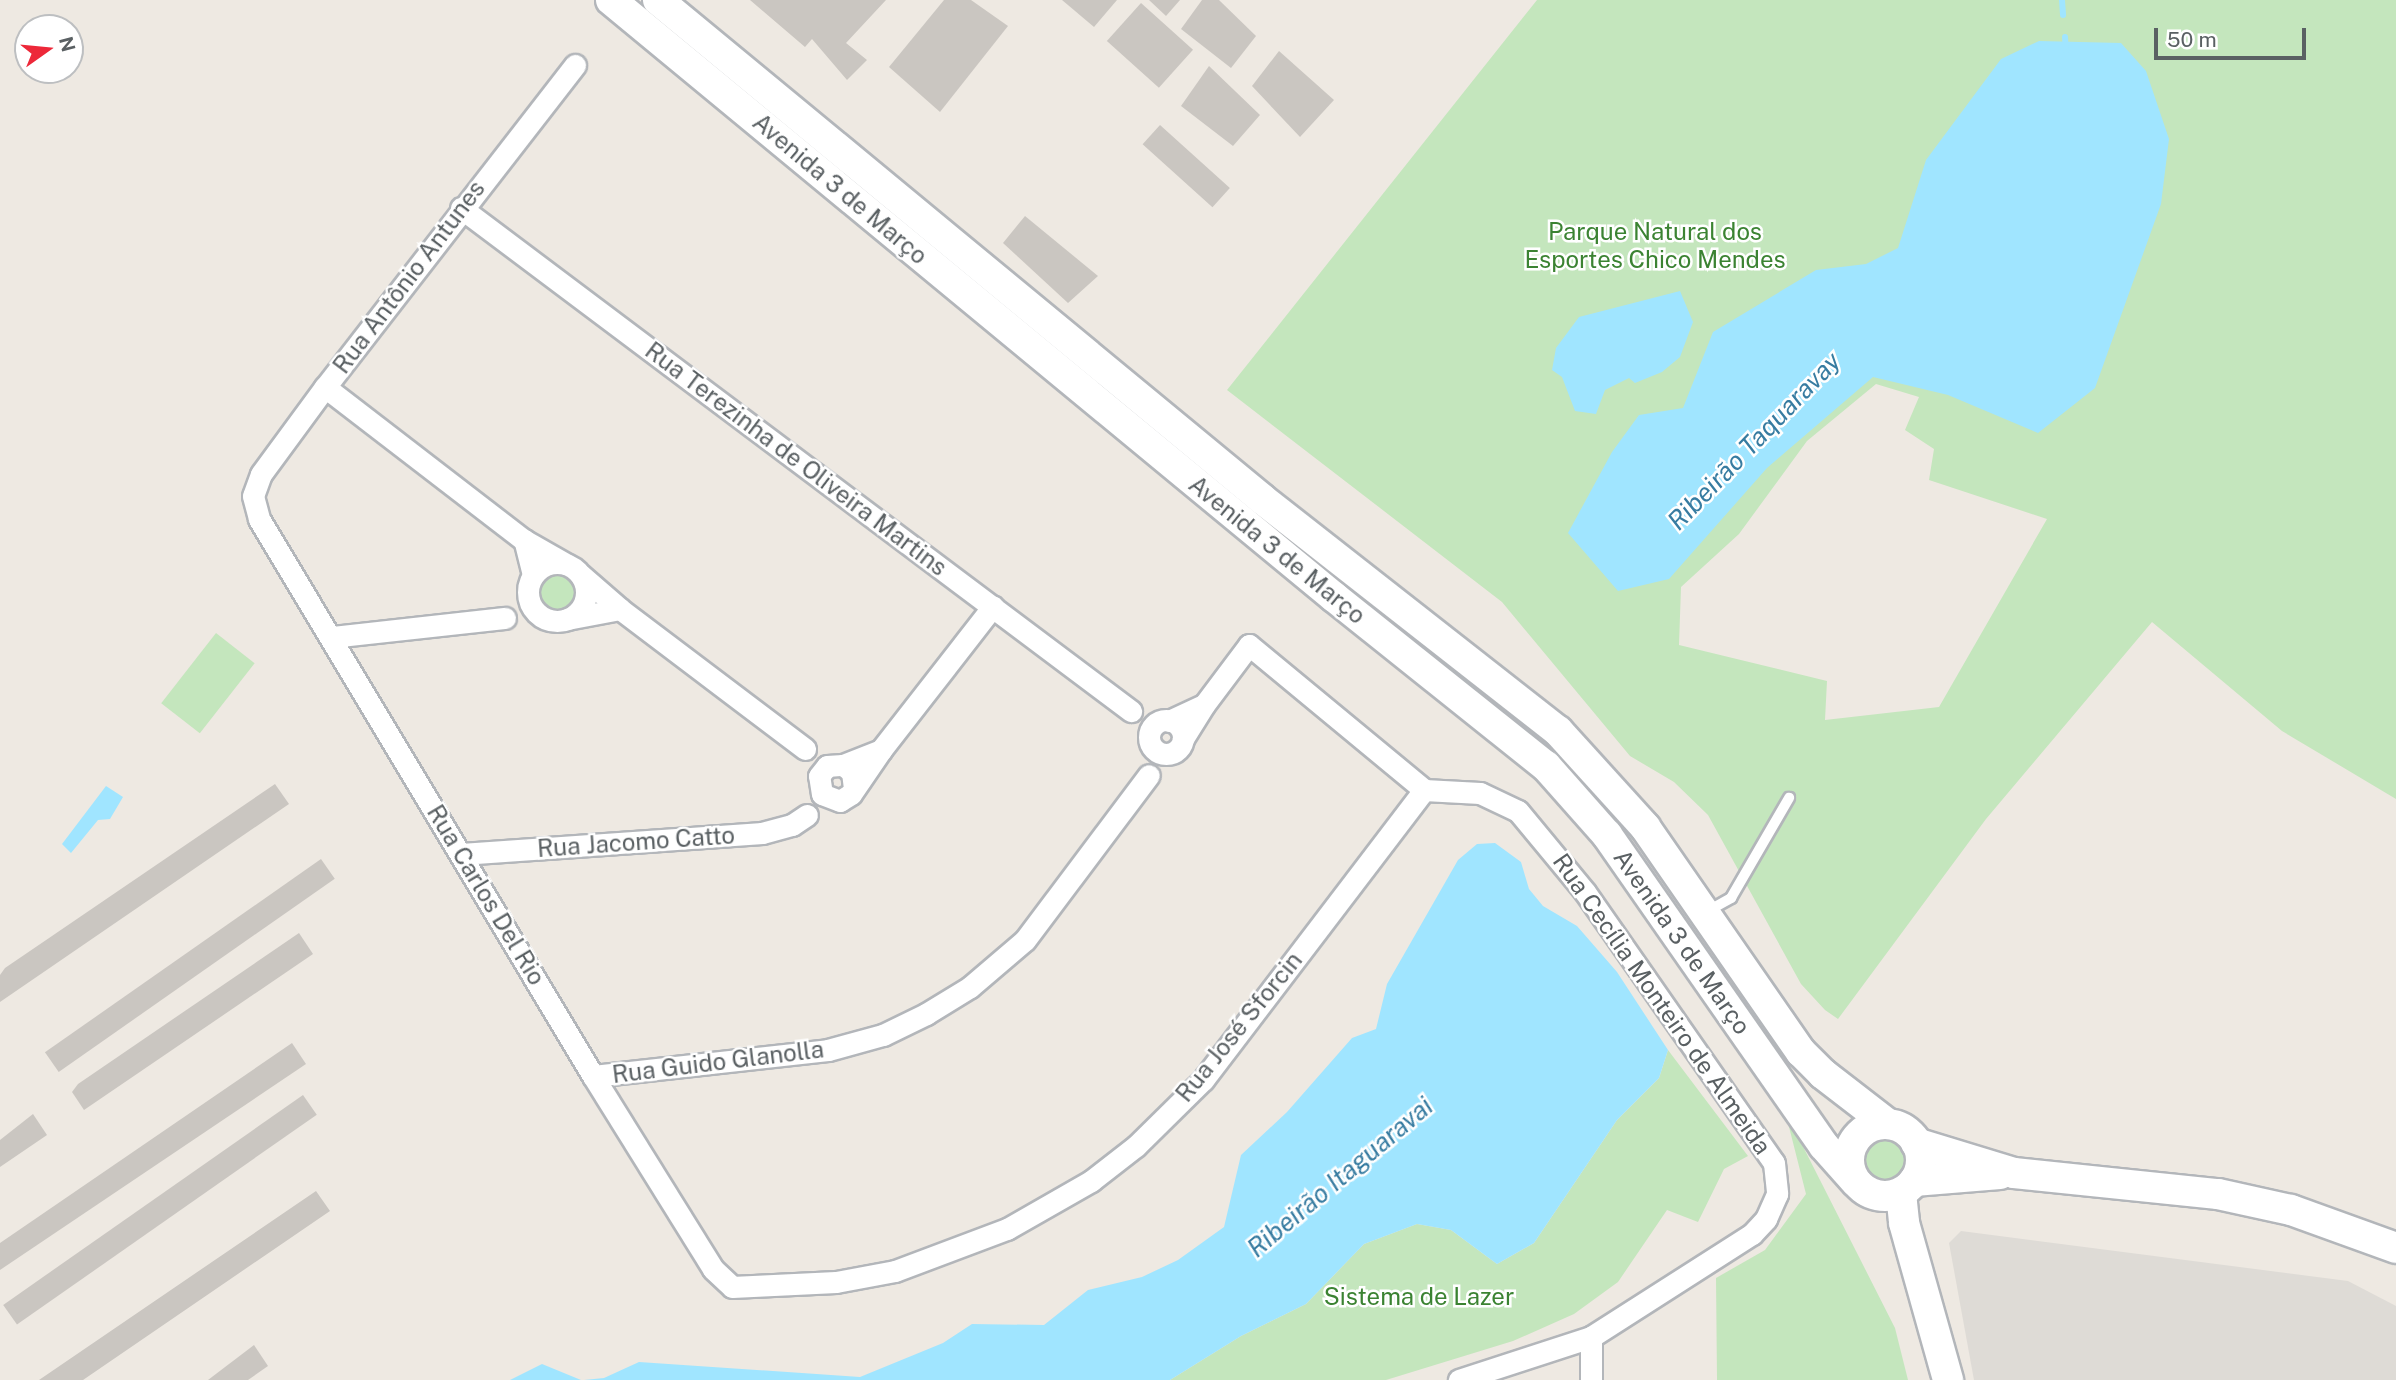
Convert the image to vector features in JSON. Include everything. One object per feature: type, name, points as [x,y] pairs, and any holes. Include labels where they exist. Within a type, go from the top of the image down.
[{"type":"main road","name":"Avenida 3 de Março","points":[[611,0],[1334,597],[1546,766],[1607,835],[1824,1146],[1860,1186]]},
{"type":"main road","name":"Avenida 3 de Março","points":[[658,0],[1262,499],[1558,731],[1645,827],[1801,1052],[1823,1074],[1888,1124]]},
{"type":"main road","points":[[1927,1301],[1849,1163],[1854,1141],[1869,1128],[1888,1124],[1905,1130],[1916,1143],[1921,1162],[1908,1187],[1904,1223],[1927,1301],[1948,1380]]},
{"type":"main road","points":[[1916,1143],[2014,1173],[2218,1194],[2291,1210],[2396,1248]]},
{"type":"main road","points":[[1860,1186],[1882,1196],[1908,1187],[2014,1173]]},
{"type":"street","name":"Rua Antônio Antunes","points":[[253,496],[261,474],[325,387],[461,208],[575,65]]},
{"type":"street","name":"Rua Terezinha de Oliveira Martins","points":[[461,208],[1131,711],[1149,741]]},
{"type":"street","points":[[325,387],[524,540],[574,570],[620,609],[805,749],[840,764],[854,777],[847,794]]},
{"type":"street","name":"Rua Carlos Del Rio","points":[[253,496],[259,519],[593,1076],[713,1269],[732,1287]]},
{"type":"street","points":[[524,540],[534,609],[558,620]]},
{"type":"street","points":[[505,618],[530,584],[552,563],[574,570]]},
{"type":"street","points":[[558,620],[585,599],[574,570]]},
{"type":"street","points":[[847,794],[993,606]]},
{"type":"street","points":[[332,637],[505,618],[558,620],[620,609]]},
{"type":"street","name":"Rua Guido Glanolla","points":[[593,1076],[828,1050],[883,1035],[926,1014],[970,987],[1025,940],[1149,775],[1177,746],[1249,645],[1424,790]]},
{"type":"street","name":"Rua Guido Glanolla","points":[[1166,720],[1204,705]]},
{"type":"street","name":"Rua Terezinha de Oliveira Martins","points":[[1131,711],[1166,720]]},
{"type":"street","points":[[1149,741],[1161,754],[1177,746],[1180,727],[1166,720],[1151,729],[1149,741],[1149,775]]},
{"type":"street","points":[[805,749],[819,779],[822,794],[847,794]]},
{"type":"street","points":[[807,815],[819,779],[827,766],[881,750]]},
{"type":"street","name":"Rua José Sforcin","points":[[732,1287],[836,1282],[895,1271],[1007,1229],[1091,1181],[1136,1146],[1203,1080],[1424,790]]},
{"type":"street","name":"Rua Cecília Monteiro de Almeida","points":[[1424,790],[1492,796],[1535,827],[1774,1163],[1777,1195],[1760,1226],[1591,1337],[1458,1380]]},
{"type":"street","name":"Rua Jacomo Catto","points":[[461,854],[762,834],[792,825],[847,794]]},
{"type":"street","points":[[1591,1337],[1591,1380]]},
{"type":"lane","points":[[1706,912],[1731,898],[1788,799]]},
{"type":"shaded area","points":[[1961,1231],[2348,1281],[2396,1306],[2396,1380],[1974,1380],[1949,1243]]},
{"type":"green space","name":"Parque Natural dos Esportes Chico Mendes","points":[[1537,0],[2396,0],[2396,799],[2282,731],[2152,622],[1986,819],[1838,1019],[1825,1010],[1801,984],[1708,815],[1674,782],[1630,756],[1502,602],[1227,390]],"holes":[[[1876,384],[1919,397],[1905,430],[1934,449],[1929,480],[2047,519],[1939,707],[1825,720],[1827,681],[1679,645],[1681,587],[1739,534],[1807,441]]]},
{"type":"green space","points":[[557,569],[573,576],[580,592],[573,608],[557,615],[541,608],[534,592],[541,576]]},
{"type":"green space","points":[[216,633],[255,663],[200,733],[161,703]]},
{"type":"green space","name":"Sistema de Lazer","points":[[1668,1050],[1748,1156],[1724,1169],[1698,1222],[1667,1210],[1618,1282],[1574,1314],[1513,1341],[1386,1380],[1170,1380],[1241,1336],[1306,1304],[1364,1244],[1417,1224],[1451,1230],[1497,1264],[1534,1243],[1617,1120],[1659,1078]]},
{"type":"green space","points":[[1785,1111],[1895,1328],[1908,1380],[1717,1380],[1716,1278],[1765,1250],[1806,1194]]},
{"type":"green space","points":[[1883,1134],[1900,1141],[1907,1158],[1900,1175],[1883,1182],[1866,1175],[1859,1158],[1866,1141]]},
{"type":"water","points":[[2039,41],[2121,43],[2146,71],[2169,139],[2161,204],[2095,388],[2038,433],[1948,395],[1873,377],[1767,468],[1669,579],[1618,591],[1568,533],[1612,452],[1639,415],[1683,408],[1713,332],[1816,270],[1866,264],[1898,248],[1926,160],[2001,59]]},
{"type":"water","points":[[1680,291],[1693,322],[1680,357],[1662,372],[1635,383],[1629,378],[1605,390],[1596,414],[1575,411],[1562,377],[1552,370],[1556,348],[1579,317]]},
{"type":"water","points":[[106,786],[123,797],[110,819],[98,820],[71,853],[62,844]]},
{"type":"water","name":"Ribeirão Itaguaravai","points":[[1495,843],[1521,862],[1529,889],[1543,906],[1577,926],[1617,972],[1668,1050],[1659,1078],[1617,1120],[1534,1243],[1497,1264],[1451,1230],[1417,1224],[1364,1244],[1306,1304],[1241,1336],[1170,1380],[584,1380],[604,1378],[639,1362],[860,1377],[943,1343],[972,1324],[1044,1325],[1088,1290],[1142,1277],[1178,1260],[1224,1227],[1241,1155],[1287,1112],[1352,1038],[1376,1029],[1387,984],[1458,860],[1477,844]]},
{"type":"water","points":[[542,1364],[581,1380],[510,1380]]},
{"type":"building","points":[[750,0],[886,0],[846,43],[867,60],[847,80],[812,39],[805,47]]},
{"type":"building","points":[[944,0],[971,0],[1008,26],[940,112],[889,67]]},
{"type":"building","points":[[1062,0],[1117,0],[1094,27]]},
{"type":"building","points":[[1149,0],[1180,0],[1166,16]]},
{"type":"building","points":[[1202,0],[1219,0],[1256,36],[1231,68],[1181,29]]},
{"type":"building","points":[[1141,3],[1193,50],[1159,88],[1107,41]]},
{"type":"building","points":[[1279,51],[1334,100],[1300,137],[1252,86]]},
{"type":"building","points":[[1209,66],[1260,115],[1233,146],[1181,106]]},
{"type":"building","points":[[1160,125],[1230,188],[1212,207],[1143,144]]},
{"type":"building","points":[[1025,216],[1098,276],[1068,303],[1003,243]]},
{"type":"building","points":[[275,784],[289,804],[0,1002],[0,975],[5,968]]},
{"type":"building","points":[[321,859],[335,879],[59,1072],[45,1052]]},
{"type":"building","points":[[299,933],[313,954],[84,1110],[72,1092],[78,1084]]},
{"type":"building","points":[[292,1043],[306,1064],[0,1270],[0,1243]]},
{"type":"building","points":[[303,1095],[317,1115],[17,1325],[3,1305]]},
{"type":"building","points":[[33,1114],[47,1135],[0,1167],[0,1140]]},
{"type":"building","points":[[316,1191],[330,1211],[83,1380],[39,1380]]},
{"type":"building","points":[[254,1345],[268,1366],[248,1380],[208,1380]]},
{"type":"waterway","name":"Ribeirão Taquaravay","points":[[2062,0],[2063,15]]},
{"type":"waterway","name":"Ribeirão Taquaravay","points":[[2065,37],[2066,50]]}]
